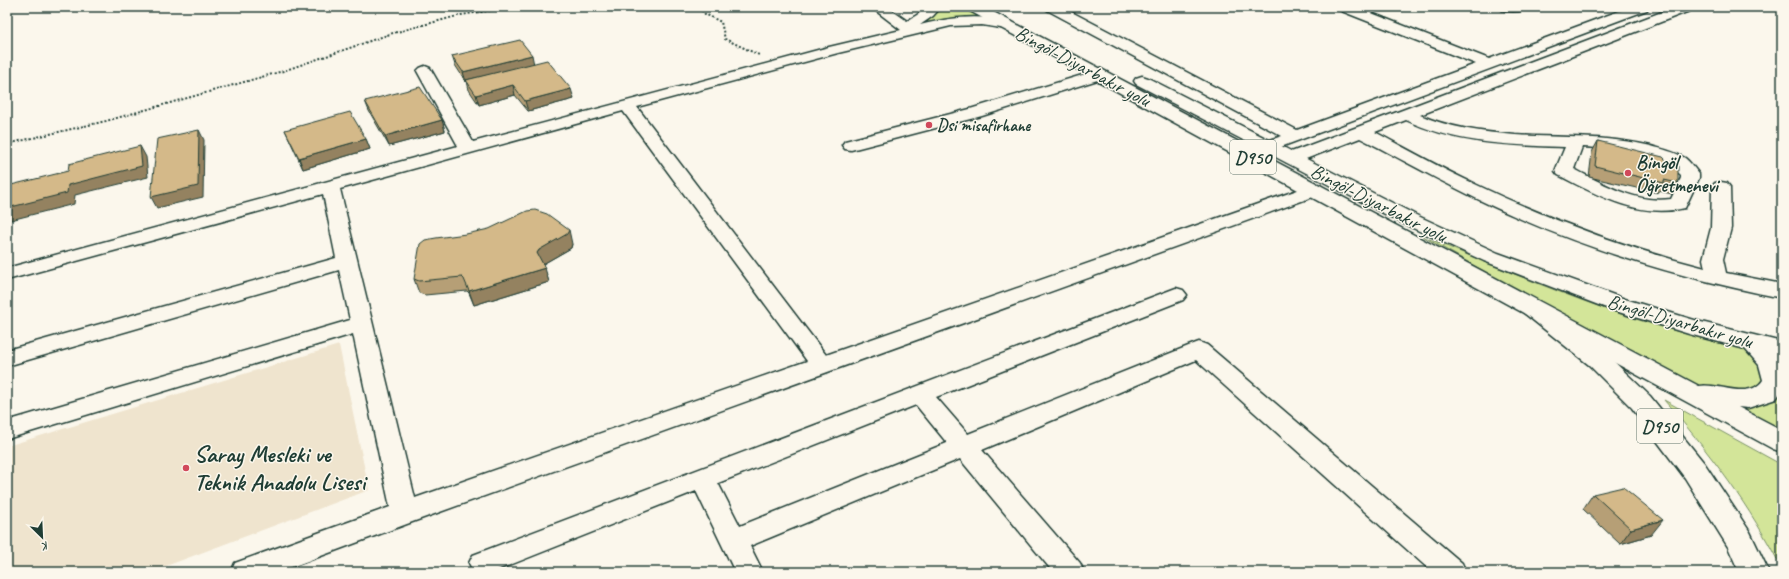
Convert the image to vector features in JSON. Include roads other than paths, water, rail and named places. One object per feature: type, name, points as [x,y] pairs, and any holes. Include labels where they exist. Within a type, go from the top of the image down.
[{"type":"main road","name":"Bingöl-Diyarbakır yolu","points":[[973,7],[1532,308]]},
{"type":"main road","name":"Bingöl-Diyarbakır yolu","points":[[996,7],[1270,146],[1409,219],[1530,273],[1617,304],[1697,329],[1782,350]]},
{"type":"main road","points":[[1532,308],[1782,442]]},
{"type":"main road","name":"D950","points":[[1532,308],[1597,359],[1641,402],[1695,471],[1740,541],[1754,572]]},
{"type":"main road","points":[[1690,392],[1748,399],[1767,393],[1776,381],[1770,363],[1754,343]]},
{"type":"street","points":[[878,7],[906,27]]},
{"type":"street","points":[[834,50],[906,27],[922,19],[931,12],[934,7]]},
{"type":"street","points":[[1052,7],[1295,136]]},
{"type":"street","points":[[1344,7],[1489,64]]},
{"type":"street","points":[[1507,7],[1519,7]]},
{"type":"street","points":[[1606,7],[1624,14]]},
{"type":"street","points":[[1270,146],[1642,7]]},
{"type":"street","points":[[1292,158],[1687,7]]},
{"type":"street","points":[[7,274],[834,50],[951,22],[982,21],[1007,25]]},
{"type":"street","points":[[425,71],[468,149]]},
{"type":"street","points":[[851,145],[938,124],[1025,99],[1099,75]]},
{"type":"street","points":[[627,105],[822,365]]},
{"type":"street","points":[[1406,114],[1445,130],[1515,140],[1612,143],[1658,153],[1683,165],[1690,174],[1690,178],[1678,204],[1656,206],[1625,200],[1564,171],[1575,142]]},
{"type":"street","points":[[1361,132],[1485,197],[1571,233],[1643,259],[1717,278],[1782,291]]},
{"type":"street","points":[[330,186],[405,513]]},
{"type":"street","points":[[1717,278],[1713,259],[1720,228],[1721,187]]},
{"type":"street","points":[[245,572],[405,513],[1315,190]]},
{"type":"street","points":[[7,358],[347,261]]},
{"type":"street","points":[[483,563],[1176,295]]},
{"type":"street","points":[[7,430],[362,324]]},
{"type":"street","points":[[734,541],[1199,350],[1452,572]]},
{"type":"street","points":[[920,394],[1070,572]]},
{"type":"street","points":[[703,478],[749,572]]},
{"type":"place","name":"Dsi misafirhane","points":[[929,125]]},
{"type":"place","name":"Bingöl Öğretmenevi","points":[[1628,173]]},
{"type":"place","name":"Saray Mesleki ve Teknik Anadolu Lisesi","points":[[186,468]]}]
